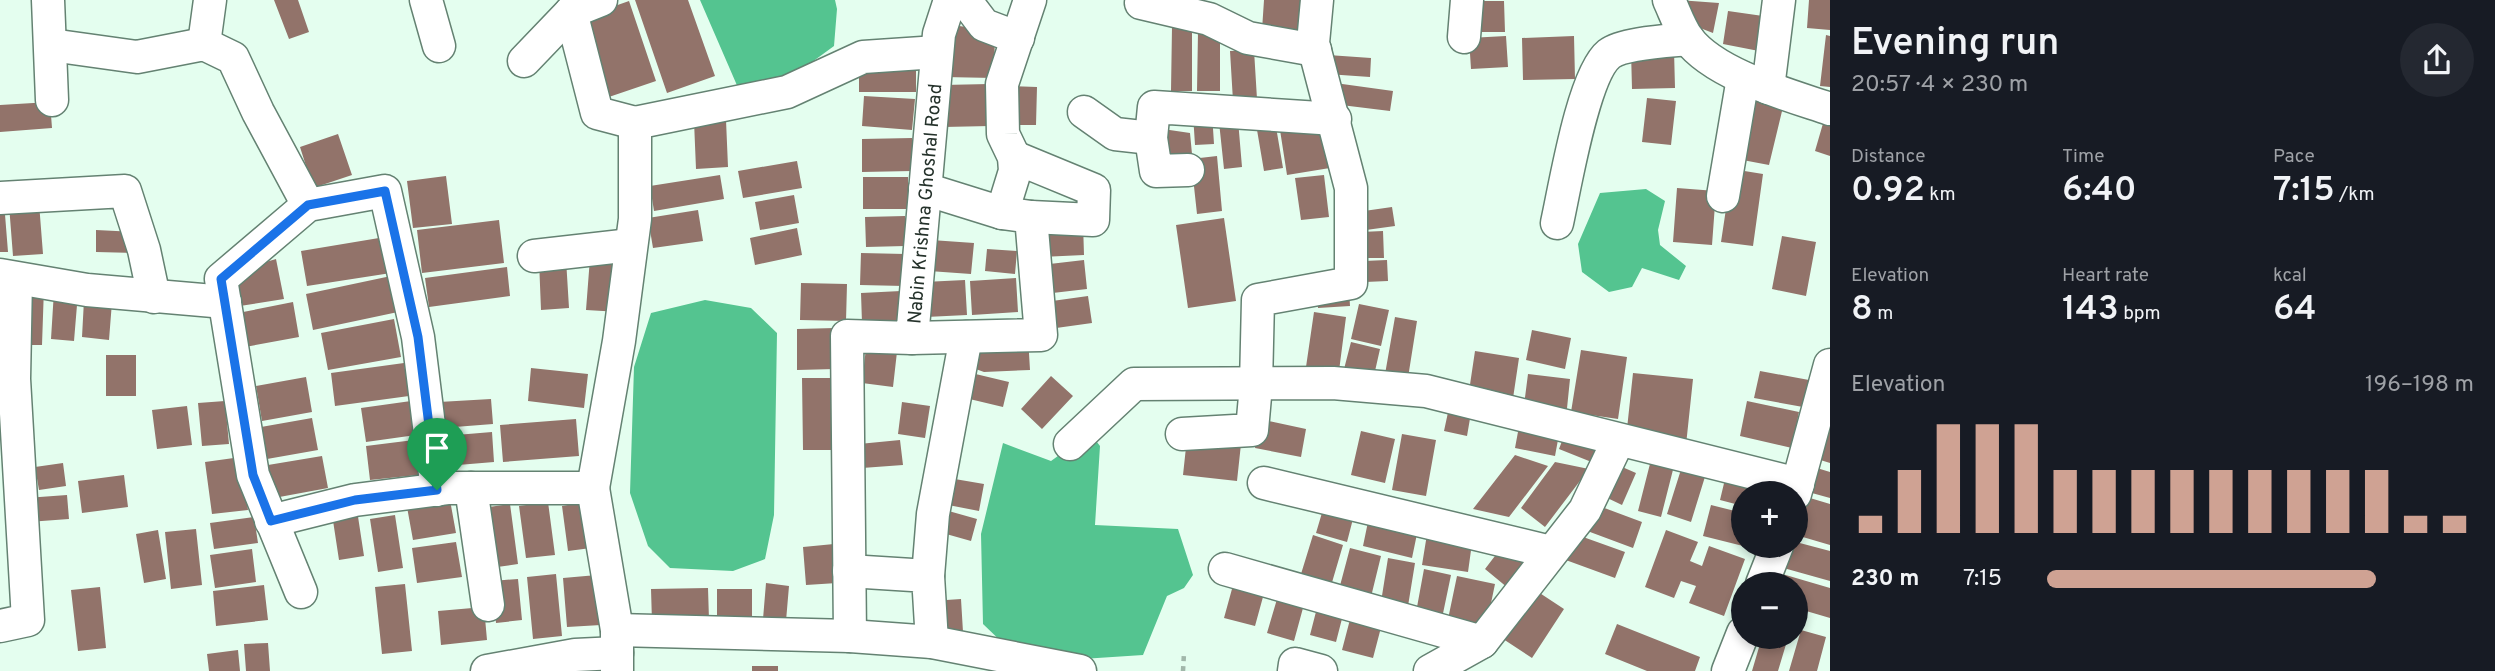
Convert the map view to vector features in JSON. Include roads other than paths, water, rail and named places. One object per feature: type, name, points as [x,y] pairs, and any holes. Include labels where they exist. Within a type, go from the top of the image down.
[{"type":"street","points":[[48,0],[52,100]]},
{"type":"street","points":[[204,44],[209,0]]},
{"type":"street","points":[[426,0],[439,46]]},
{"type":"street","points":[[524,61],[571,12],[601,0]]},
{"type":"street","name":"Nabin Krishna Ghoshal Road","points":[[849,636],[847,336],[912,338],[939,34],[950,0]]},
{"type":"street","points":[[965,0],[984,25],[1018,38]]},
{"type":"street","points":[[912,338],[1041,335],[1016,215],[1014,157],[1003,134],[1002,84],[1030,0]]},
{"type":"street","points":[[1182,434],[1252,430],[1258,300],[1351,283],[1352,188],[1315,50],[1317,0]]},
{"type":"street","points":[[1464,37],[1467,0]]},
{"type":"street","points":[[1669,0],[1688,38],[1698,49],[1755,83],[1830,109]]},
{"type":"street","points":[[1723,196],[1779,0]]},
{"type":"street","points":[[1141,3],[1211,10],[1248,38],[1315,50]]},
{"type":"street","points":[[571,12],[597,113],[635,123],[787,92],[863,57],[937,52]]},
{"type":"street","points":[[1557,223],[1585,101],[1604,60],[1610,53],[1625,48],[1688,38]]},
{"type":"street","points":[[51,45],[138,57],[204,44],[233,58],[258,112],[308,205]]},
{"type":"street","points":[[1188,170],[1156,171],[1152,138],[1154,107],[1335,119]]},
{"type":"street","points":[[1084,112],[1115,134],[1152,138]]},
{"type":"street","points":[[617,651],[593,488],[619,341],[635,219],[635,123]]},
{"type":"street","points":[[925,189],[1016,215],[1093,220],[1094,190],[1014,157]]},
{"type":"street","points":[[0,198],[125,191],[144,250],[154,297]]},
{"type":"street","points":[[301,592],[253,475],[221,279],[308,205],[385,191],[418,337],[437,490]]},
{"type":"street","points":[[534,256],[631,245]]},
{"type":"street","points":[[0,626],[28,620],[8,277],[154,297],[225,302]]},
{"type":"street","points":[[932,642],[928,576],[933,514],[966,337]]},
{"type":"street","points":[[1798,481],[1830,365]]},
{"type":"street","points":[[1070,444],[1134,384],[1333,383],[1426,391],[1766,481]]},
{"type":"street","points":[[1430,671],[1482,642],[1585,510],[1618,441]]},
{"type":"street","points":[[1264,482],[1552,552]]},
{"type":"street","points":[[471,488],[488,605]]},
{"type":"street","points":[[271,521],[355,500],[437,490],[593,488]]},
{"type":"street","points":[[1225,569],[1482,642]]},
{"type":"street","points":[[849,570],[928,576]]},
{"type":"street","points":[[487,671],[617,651],[849,636],[932,642],[1080,671]]},
{"type":"street","points":[[1728,671],[1737,649]]},
{"type":"street","points":[[1294,671],[1295,664],[1321,671]]}]
